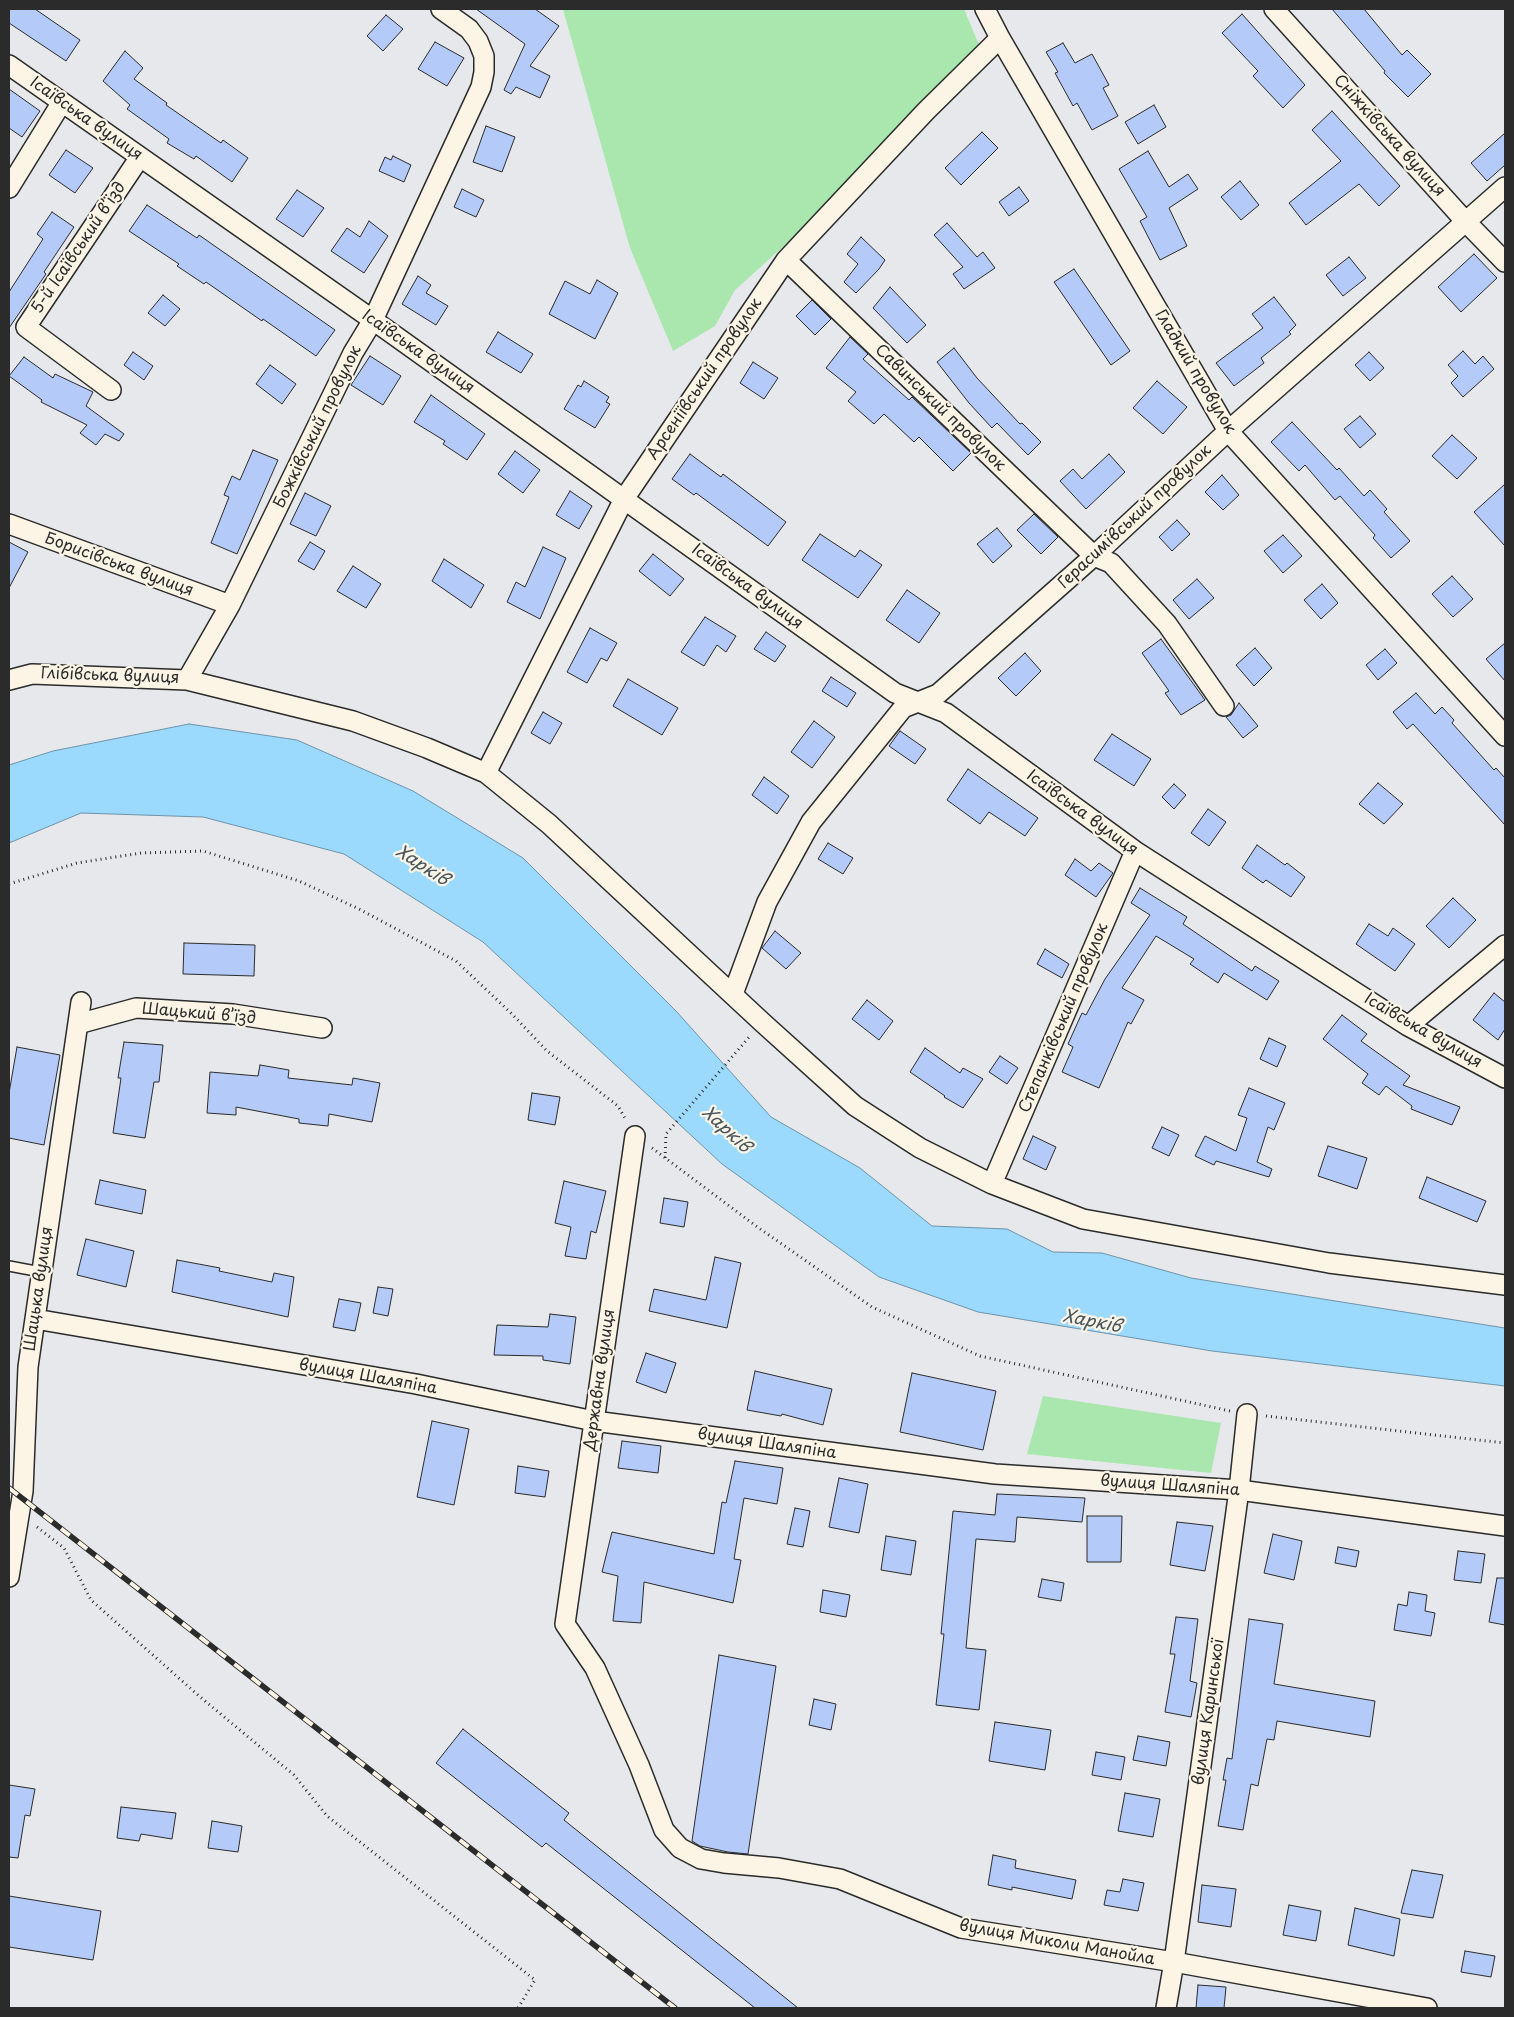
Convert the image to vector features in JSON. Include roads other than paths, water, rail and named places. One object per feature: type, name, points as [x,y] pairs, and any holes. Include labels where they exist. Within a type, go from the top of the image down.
[{"type":"street","name":"Божківський провулок","points":[[230,605],[353,353],[373,320],[481,87],[484,72],[484,56],[478,41],[469,29],[441,9]]},
{"type":"street","name":"Гладкий провулок","points":[[985,9],[1228,431],[1505,736]]},
{"type":"street","name":"Сніжківська вулиця","points":[[1274,9],[1466,222],[1505,262]]},
{"type":"street","name":"Арсеніївський провулок","points":[[486,773],[624,499],[786,260],[919,118],[1000,38]]},
{"type":"street","name":"Ісаївська вулиця","points":[[9,65],[373,320],[895,693],[946,713],[1135,851],[1408,1026],[1505,1078]]},
{"type":"street","points":[[9,188],[62,102]]},
{"type":"street","name":"5-й Ісаївський в’їзд","points":[[111,390],[26,327],[140,157]]},
{"type":"street","name":"Герасимівський провулок","points":[[733,994],[767,902],[811,822],[903,708],[938,694],[1094,556],[1228,431],[1505,187]]},
{"type":"street","name":"Савинський провулок","points":[[786,260],[1094,556],[1111,563],[1167,624],[1224,706]]},
{"type":"street","name":"Борисівська вулиця","points":[[9,524],[230,605]]},
{"type":"street","name":"Глібівська вулиця","points":[[9,680],[32,674],[187,680],[230,605]]},
{"type":"street","points":[[187,680],[352,720],[427,748],[486,773],[549,824],[855,1106],[920,1148],[992,1184],[1083,1219],[1329,1263],[1505,1285]]},
{"type":"street","name":"Степанківський провулок","points":[[992,1184],[1135,851]]},
{"type":"street","points":[[1408,1026],[1505,946]]},
{"type":"street","name":"Шацька вулиця","points":[[9,1577],[22,1491],[28,1367],[81,1002]]},
{"type":"street","name":"Шацький в’їзд","points":[[78,1024],[136,1008],[233,1014],[322,1028]]},
{"type":"street","name":"Державна вулиця","points":[[565,1624],[635,1136]]},
{"type":"street","name":"вулиця Шаляпіна","points":[[35,1319],[416,1384],[594,1421],[995,1474],[1239,1490],[1505,1526]]},
{"type":"street","name":"вулиця Каринської","points":[[1166,2008],[1174,1962],[1239,1490],[1247,1414]]},
{"type":"street","name":"вулиця Миколи Манойла","points":[[565,1624],[595,1668],[639,1765],[664,1830],[680,1848],[701,1859],[779,1868],[840,1879],[961,1928],[1174,1962],[1427,2008]]},
{"type":"lane","points":[[9,1266],[41,1272]]},
{"type":"water","name":"Харків","points":[[189,724],[297,740],[413,791],[523,858],[676,1011],[771,1117],[860,1168],[932,1226],[1007,1229],[1053,1252],[1102,1253],[1191,1278],[1505,1328],[1505,1386],[1212,1351],[978,1312],[879,1277],[722,1164],[483,942],[344,854],[203,817],[81,813],[9,843],[9,765],[53,751]]},
{"type":"railway","points":[[9,1488],[675,2008]]}]
